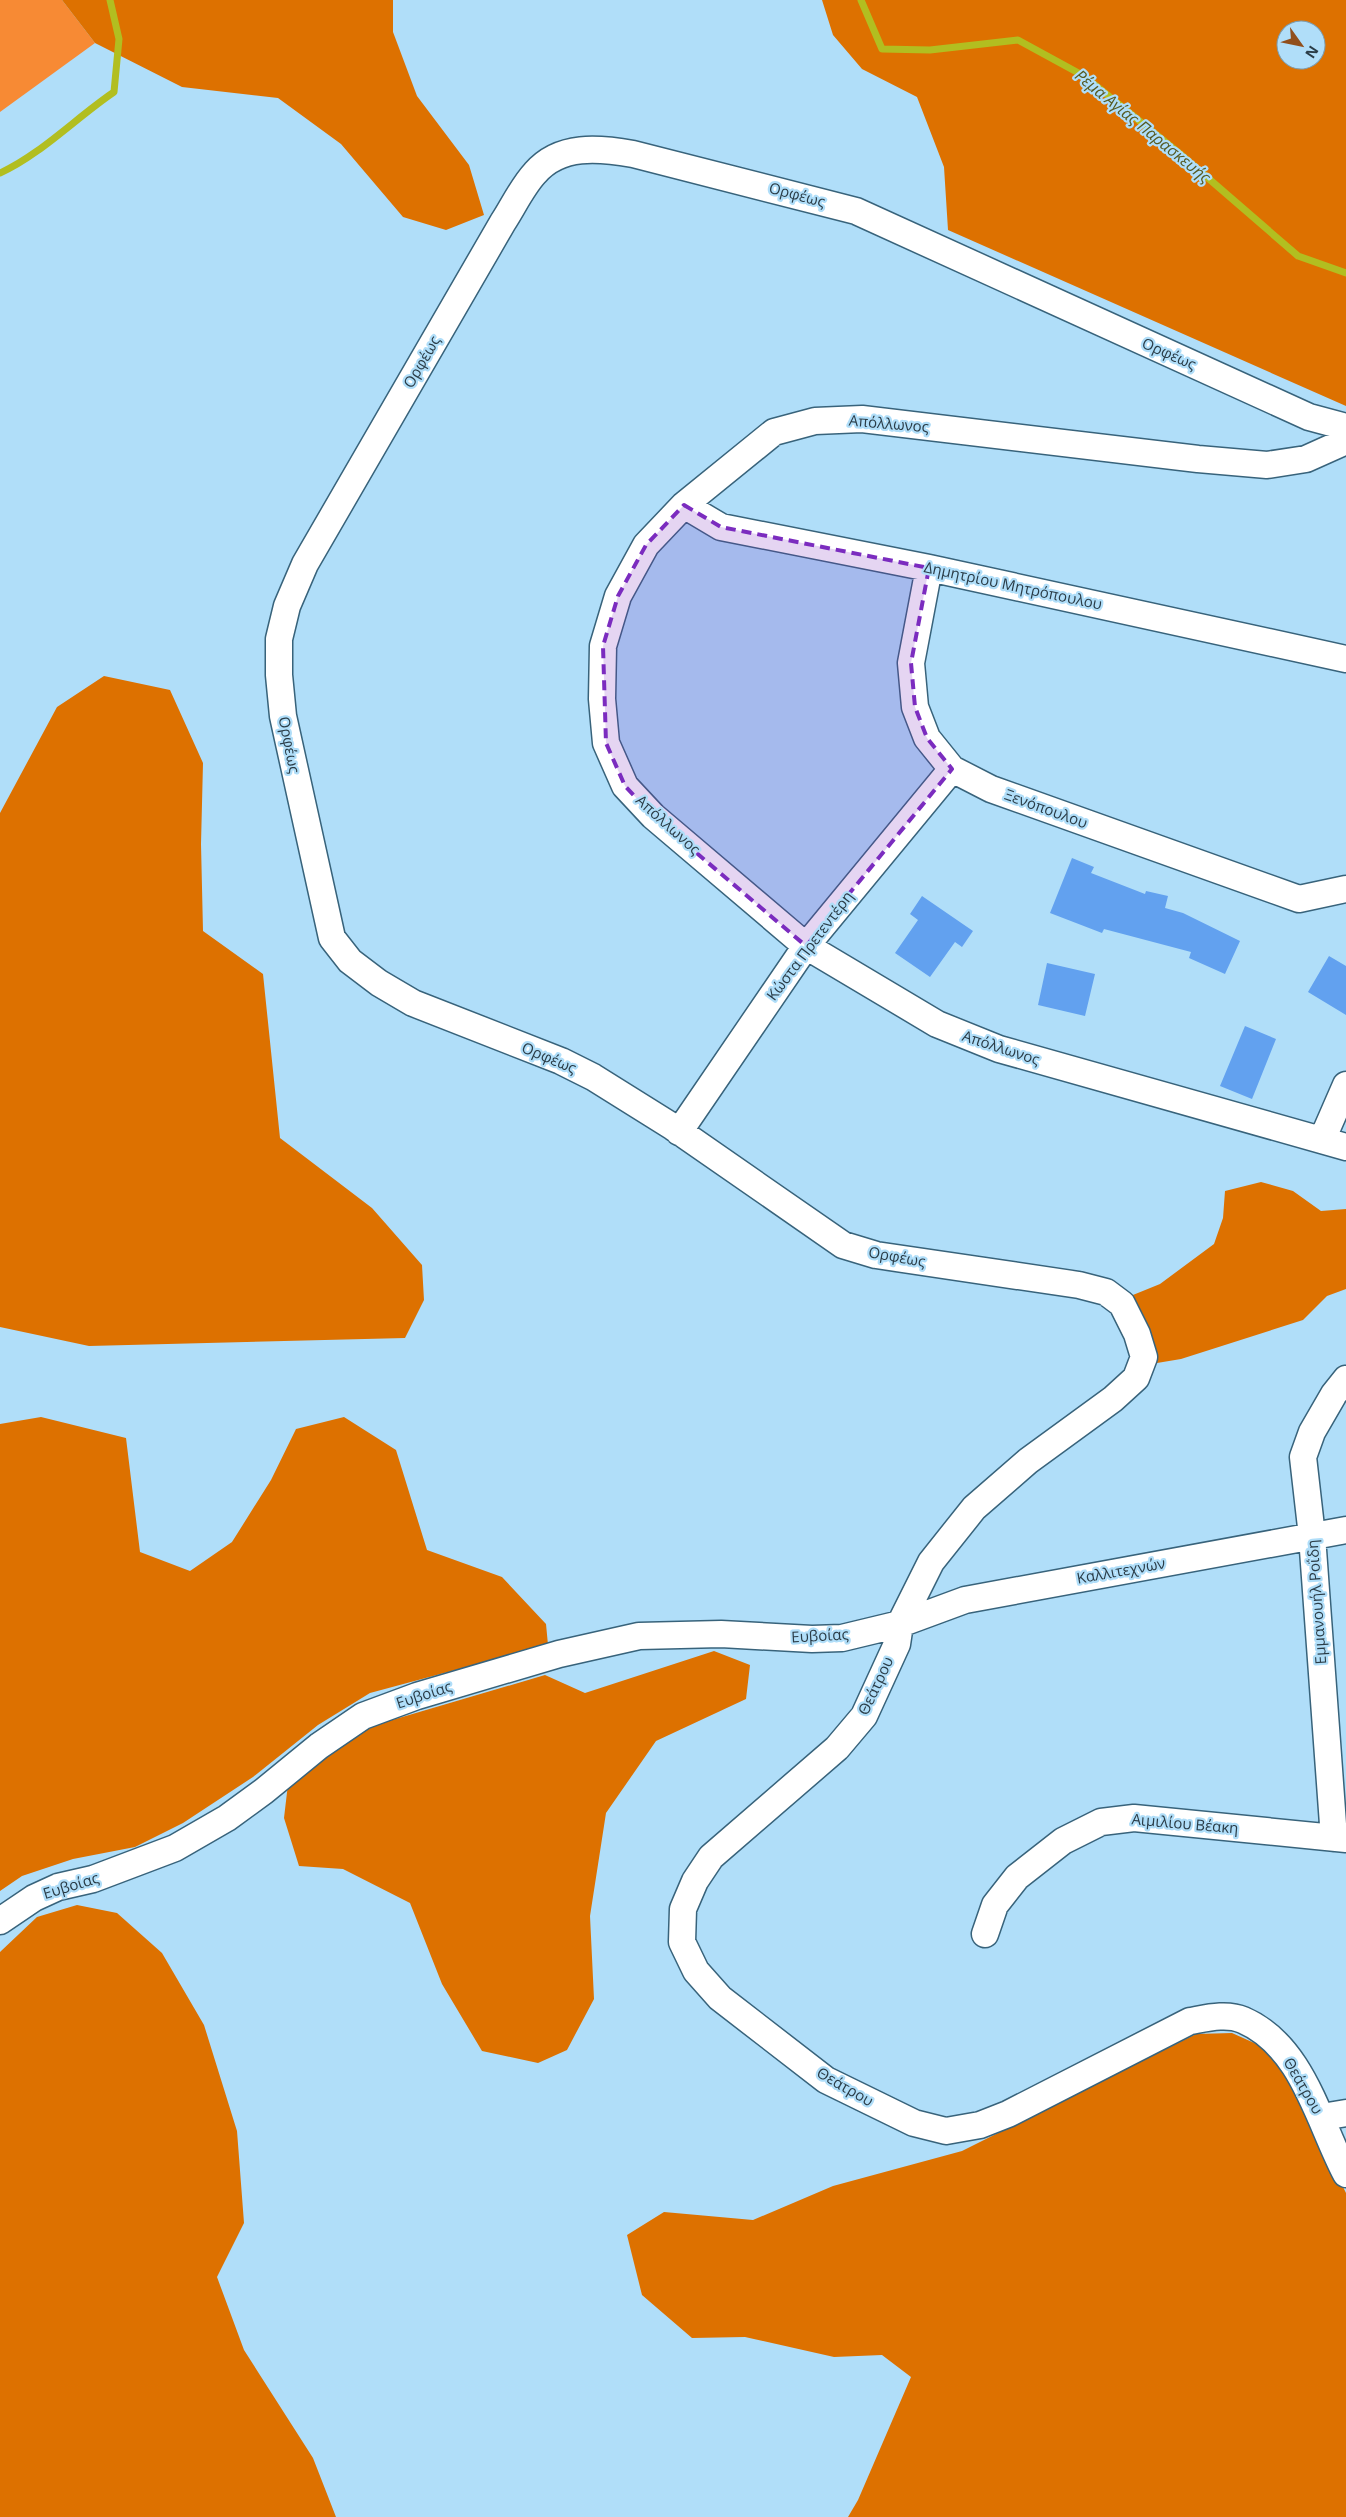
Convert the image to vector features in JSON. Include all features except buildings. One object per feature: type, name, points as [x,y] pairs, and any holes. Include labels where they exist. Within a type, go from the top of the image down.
[{"type":"street","name":"Ορφέως","points":[[900,1624],[931,1562],[974,1508],[1028,1461],[1113,1399],[1136,1378],[1144,1357],[1137,1334],[1122,1304],[1106,1292],[1079,1285],[876,1255],[843,1245],[680,1132],[592,1077],[561,1061],[413,1003],[379,983],[350,961],[332,938],[283,716],[279,675],[279,639],[286,606],[305,564],[503,222],[535,173],[551,159],[572,151],[599,148],[662,161],[856,211],[1309,417],[1346,427]]},
{"type":"street","name":"Απόλλωνος","points":[[1334,1144],[998,1049],[966,1037],[902,1006],[806,946],[653,816],[625,786],[606,743],[602,699],[603,646],[618,596],[646,545],[684,505],[774,432],[815,421],[862,419],[1198,459],[1268,465],[1306,458],[1343,444],[1346,441]]},
{"type":"street","name":"Δημητρίου Μητρόπουλου","points":[[684,505],[721,527],[929,568],[1346,659]]},
{"type":"street","name":"Ξενόπουλου","points":[[929,568],[911,662],[915,708],[927,738],[952,769],[991,789],[1299,899],[1346,889]]},
{"type":"street","name":"Κώστα Πρετεντέρη","points":[[680,1132],[806,946],[952,769]]},
{"type":"street","points":[[1334,1144],[1346,1085]]},
{"type":"street","name":"Εμμανουήλ Ροΐδη","points":[[1340,1839],[1304,1457],[1312,1432],[1334,1394],[1346,1379]]},
{"type":"street","name":"Καλλιτεχνών","points":[[900,1624],[965,1600],[1346,1530]]},
{"type":"street","name":"Ευβοίας","points":[[0,1921],[34,1898],[58,1887],[93,1879],[175,1848],[227,1818],[264,1791],[319,1746],[363,1716],[417,1696],[559,1654],[639,1636],[721,1634],[812,1639],[842,1638],[900,1624]]},
{"type":"street","name":"Θεάτρου","points":[[900,1624],[897,1644],[864,1716],[837,1748],[711,1857],[695,1881],[683,1909],[682,1942],[702,1977],[720,1998],[826,2080],[914,2123],[946,2131],[980,2125],[1008,2114],[1190,2021],[1215,2016],[1242,2020],[1268,2036],[1292,2061],[1334,2115],[1346,2174]]},
{"type":"street","name":"Αιμιλίου Βέακη","points":[[985,1934],[995,1906],[1017,1877],[1063,1841],[1102,1822],[1134,1818],[1340,1839]]},
{"type":"highlighted area","points":[[684,505],[721,527],[929,568],[911,663],[915,707],[927,738],[952,769],[806,946],[653,816],[625,786],[606,743],[603,646],[618,596],[646,545]]},
{"type":"shaded area","points":[[0,0],[62,0],[95,43],[0,112]]},
{"type":"shaded area","points":[[62,0],[393,0],[393,32],[417,96],[469,165],[484,215],[446,230],[403,217],[341,144],[278,98],[182,87],[95,43]]},
{"type":"shaded area","points":[[822,0],[1346,0],[1346,406],[948,230],[944,167],[917,97],[862,69],[833,35]]},
{"type":"shaded area","points":[[104,676],[170,690],[203,763],[201,844],[203,931],[263,974],[280,1138],[372,1208],[422,1265],[424,1300],[405,1338],[89,1346],[0,1327],[0,813],[57,707]]},
{"type":"shaded area","points":[[1261,1182],[1293,1191],[1321,1211],[1346,1209],[1346,1289],[1327,1296],[1303,1320],[1181,1359],[1157,1363],[1147,1330],[1128,1297],[1160,1284],[1214,1244],[1223,1218],[1225,1191]]},
{"type":"shaded area","points":[[41,1417],[126,1438],[140,1552],[190,1571],[232,1542],[271,1480],[296,1429],[344,1417],[396,1450],[427,1550],[502,1577],[546,1624],[548,1645],[370,1693],[318,1725],[253,1777],[183,1823],[135,1847],[73,1859],[22,1876],[0,1891],[0,1424]]},
{"type":"shaded area","points":[[714,1651],[750,1665],[746,1699],[656,1741],[606,1813],[590,1916],[594,1999],[567,2050],[538,2063],[482,2051],[442,1984],[410,1903],[343,1869],[299,1866],[284,1818],[288,1784],[365,1728],[545,1675],[585,1693]]},
{"type":"shaded area","points":[[77,1905],[117,1913],[162,1953],[204,2025],[237,2131],[244,2223],[217,2277],[244,2350],[313,2458],[336,2517],[0,2517],[0,1952],[37,1917]]},
{"type":"shaded area","points":[[1232,2033],[1261,2046],[1283,2066],[1346,2193],[1346,2517],[848,2517],[858,2500],[911,2377],[882,2355],[834,2357],[745,2337],[692,2338],[642,2295],[627,2235],[664,2212],[753,2220],[833,2186],[962,2151],[1196,2034]]},
{"type":"waterway","name":"Ρέμα Αγίας Παρασκευής","points":[[0,173],[44,146],[114,92],[119,39],[110,0]]},
{"type":"waterway","name":"Ρέμα Αγίας Παρασκευής","points":[[861,0],[882,49],[930,50],[1018,40],[1084,76],[1179,153],[1298,256],[1346,273]]}]
